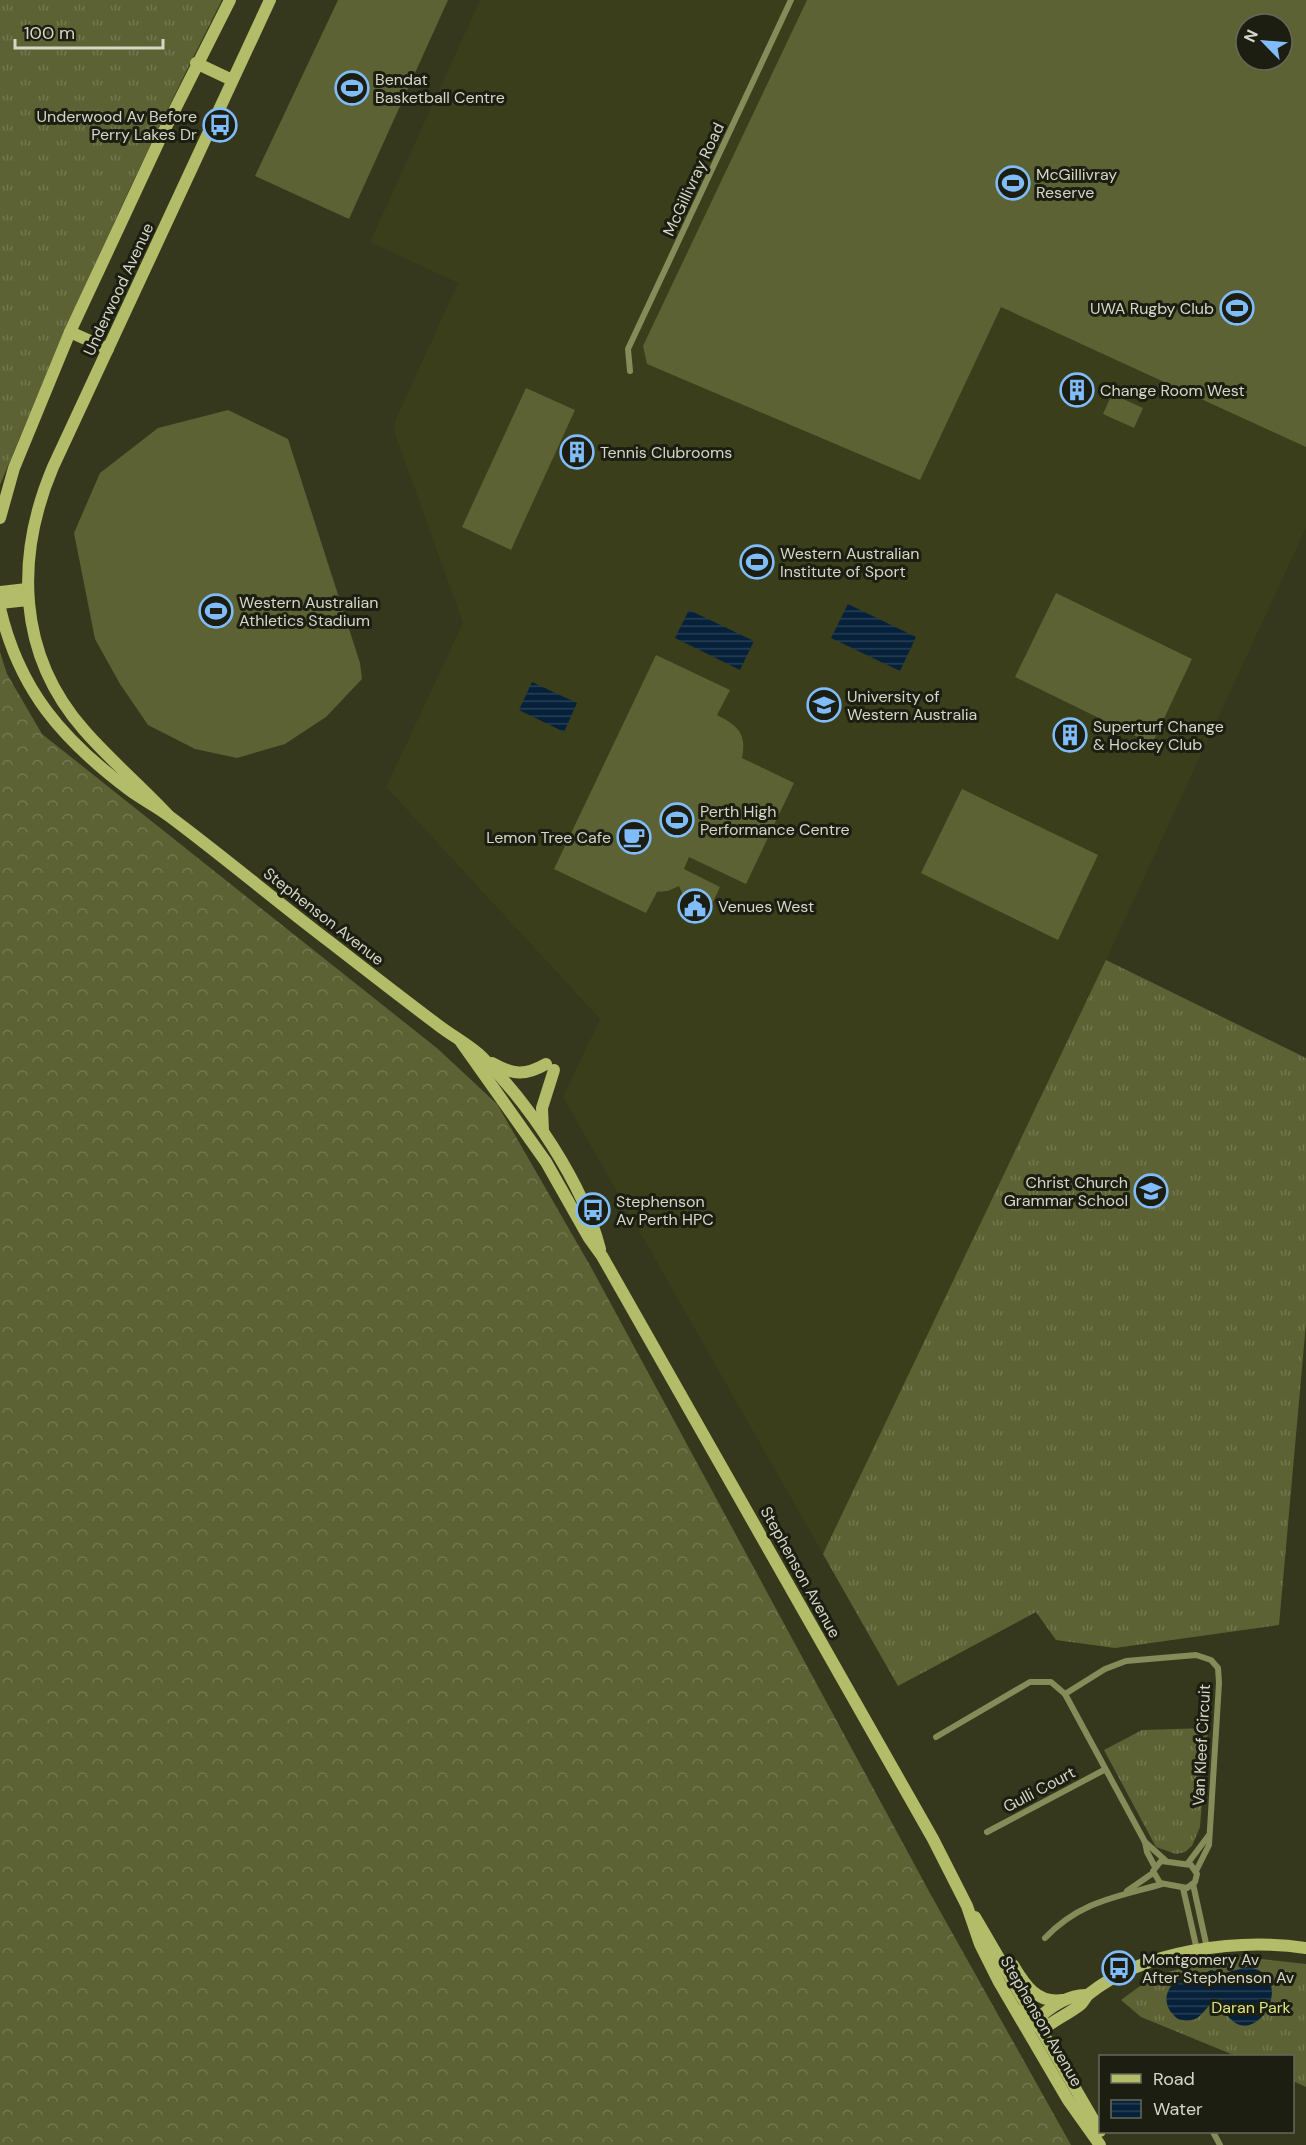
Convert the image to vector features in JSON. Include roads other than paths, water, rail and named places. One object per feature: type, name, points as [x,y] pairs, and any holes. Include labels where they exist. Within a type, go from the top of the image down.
[{"type":"main road","name":"Underwood Avenue","points":[[0,518],[15,468],[70,332],[196,63],[230,0]]},
{"type":"main road","name":"Underwood Avenue","points":[[28,594],[28,556],[40,502],[108,349],[270,0]]},
{"type":"main road","points":[[196,63],[232,80]]},
{"type":"main road","points":[[70,332],[108,349]]},
{"type":"main road","points":[[0,592],[28,594]]},
{"type":"main road","points":[[0,603],[28,594]]},
{"type":"main road","name":"Stephenson Avenue","points":[[28,594],[39,648],[51,679],[66,707],[100,748],[168,815]]},
{"type":"main road","name":"Stephenson Avenue","points":[[0,608],[15,661],[48,714],[128,789],[168,815],[481,1056],[516,1095],[544,1135],[569,1177],[596,1233],[602,1256]]},
{"type":"main road","name":"Stephenson Avenue","points":[[461,1042],[540,1153],[589,1238],[602,1256],[933,1839],[967,1906],[980,1944],[1015,2010],[1068,2100],[1100,2145]]},
{"type":"main road","points":[[481,1056],[501,1068],[518,1074],[550,1067],[542,1108],[544,1135]]},
{"type":"main road","name":"Stephenson Avenue","points":[[967,1906],[984,1930],[1099,2128]]},
{"type":"main road","points":[[984,1930],[1000,1942],[1030,1990],[1048,2000],[1068,1999]]},
{"type":"main road","points":[[1035,2021],[1068,1999],[1077,1995],[1087,1995],[1148,1964],[1202,1949],[1259,1944],[1306,1948]]},
{"type":"main road","points":[[1015,2010],[1035,2021],[1049,2025],[1082,2003],[1087,1995]]},
{"type":"main road","points":[[1035,2021],[1037,2041],[1068,2100]]},
{"type":"street","name":"McGillivray Road","points":[[630,371],[628,349],[791,0]]},
{"type":"street","name":"Van Kleef Circuit","points":[[1065,1694],[1106,1669],[1126,1661],[1196,1655],[1211,1660],[1218,1668],[1209,1845],[1196,1871]]},
{"type":"street","points":[[936,1737],[1030,1682],[1051,1682],[1065,1694],[1104,1770],[1145,1842],[1157,1881],[1183,1888],[1193,1884]]},
{"type":"street","name":"Gulli Court","points":[[987,1832],[1104,1770]]},
{"type":"street","points":[[1188,1863],[1209,1835]]},
{"type":"street","points":[[1145,1842],[1165,1860],[1188,1863],[1196,1871],[1193,1884],[1202,1949]]},
{"type":"street","points":[[1127,1892],[1165,1860]]},
{"type":"street","points":[[1045,1938],[1064,1920],[1110,1896],[1162,1884]]},
{"type":"street","points":[[1183,1888],[1202,1949]]},
{"type":"water","points":[[848,604],[916,637],[900,671],[831,638]]},
{"type":"water","points":[[689,610],[754,641],[740,670],[675,638]]},
{"type":"water","points":[[532,682],[577,703],[564,732],[519,710]]},
{"type":"water","points":[[1247,1967],[1264,1974],[1271,1986],[1271,2000],[1265,2013],[1255,2023],[1243,2026],[1230,2019],[1219,1999],[1193,2020],[1178,2019],[1167,2005],[1167,1995],[1176,1980],[1199,1976],[1211,1970],[1225,1973]]},
{"type":"place","name":"Bendat Basketball Centre","points":[[352,88]]},
{"type":"place","name":"Underwood Av Before Perry Lakes Dr","points":[[220,125]]},
{"type":"place","name":"McGillivray Reserve","points":[[1013,183]]},
{"type":"place","name":"UWA Rugby Club","points":[[1237,308]]},
{"type":"place","name":"Change Room West","points":[[1077,390]]},
{"type":"place","name":"Tennis Clubrooms","points":[[577,452]]},
{"type":"place","name":"Western Australian Institute of Sport","points":[[757,562]]},
{"type":"place","name":"Western Australian Athletics Stadium","points":[[216,611]]},
{"type":"place","name":"University of Western Australia","points":[[824,705]]},
{"type":"place","name":"Superturf Change & Hockey Club","points":[[1070,735]]},
{"type":"place","name":"Perth High Performance Centre","points":[[677,820]]},
{"type":"place","name":"Lemon Tree Cafe","points":[[634,837]]},
{"type":"place","name":"Venues West","points":[[695,906]]},
{"type":"place","name":"Christ Church Grammar School","points":[[1151,1191]]},
{"type":"place","name":"Stephenson Av Perth HPC","points":[[593,1210]]},
{"type":"place","name":"Montgomery Av After Stephenson Av","points":[[1119,1968]]},
{"type":"park label","name":"Daran Park","points":[[1251,2007]]}]
